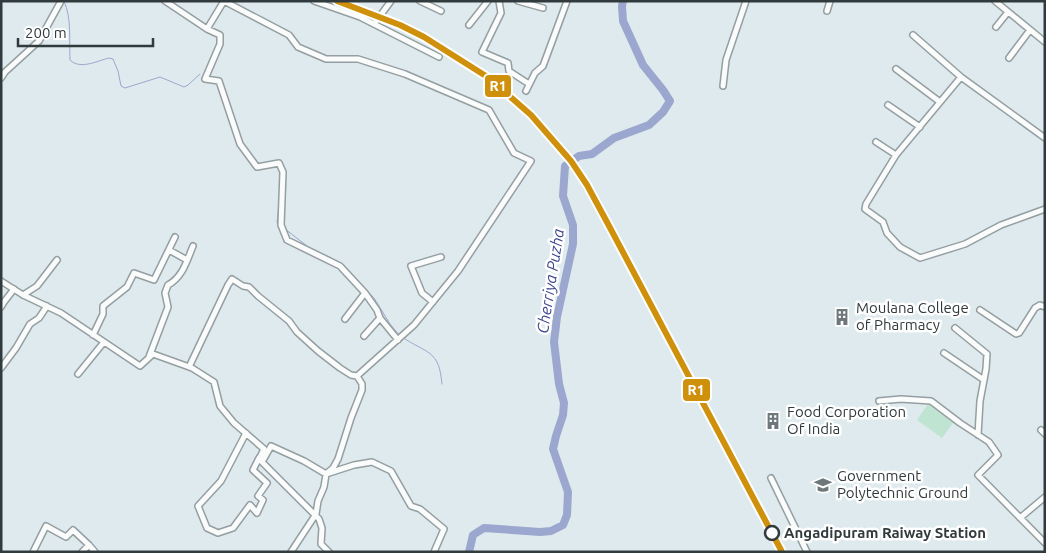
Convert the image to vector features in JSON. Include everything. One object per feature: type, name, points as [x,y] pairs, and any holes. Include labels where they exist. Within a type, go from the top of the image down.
[{"type":"street","points":[[1,78],[40,41],[61,1]]},
{"type":"street","points":[[165,1],[207,29],[220,35],[220,44],[205,79],[218,81],[240,144],[257,167],[279,163],[284,172],[281,225],[287,240],[340,266],[365,293],[377,310],[380,318],[398,340]]},
{"type":"street","points":[[207,29],[224,1],[289,35],[298,46],[326,59],[358,59],[406,74],[488,110],[514,153],[531,161],[458,270],[414,326],[356,376]]},
{"type":"street","points":[[314,1],[360,17],[440,57]]},
{"type":"street","points":[[374,24],[391,1]]},
{"type":"street","points":[[469,25],[488,1]]},
{"type":"street","points":[[499,1],[501,13],[482,52],[508,63],[509,71],[530,84]]},
{"type":"street","points":[[518,1],[543,8]]},
{"type":"street","points":[[526,91],[535,73],[543,66],[567,1]]},
{"type":"street","points":[[723,86],[726,60],[746,1]]},
{"type":"street","points":[[827,11],[830,1]]},
{"type":"street","points":[[995,1],[1045,42]]},
{"type":"street","points":[[422,2],[441,11]]},
{"type":"street","points":[[996,27],[1008,12]]},
{"type":"street","points":[[1009,58],[1030,30]]},
{"type":"street","points":[[913,35],[961,77],[1045,138]]},
{"type":"street","points":[[896,69],[940,102]]},
{"type":"street","points":[[961,77],[896,155],[866,204],[865,209],[883,222],[887,233],[900,247],[920,258],[965,244],[1002,224],[1045,209]]},
{"type":"street","points":[[888,104],[920,127]]},
{"type":"street","points":[[876,142],[896,155]]},
{"type":"street","points":[[92,335],[103,314],[103,306],[127,287],[134,273],[154,280],[175,238]]},
{"type":"street","points":[[149,357],[168,307],[165,293],[168,285],[176,281],[193,246]]},
{"type":"street","points":[[169,250],[187,260]]},
{"type":"street","points":[[433,302],[422,293],[411,266],[441,257]]},
{"type":"street","points":[[23,295],[37,286],[57,260]]},
{"type":"street","points":[[189,367],[232,280],[249,287],[289,321],[297,332],[312,346],[340,368],[356,376],[362,384],[362,390],[353,411],[338,460],[326,474],[316,514],[292,552]]},
{"type":"street","points":[[1,282],[61,313],[140,366],[153,354],[189,367],[214,382],[220,406],[246,434],[264,449],[260,460]]},
{"type":"street","points":[[1,307],[14,289]]},
{"type":"street","points":[[345,319],[365,293]]},
{"type":"street","points":[[980,310],[1016,334],[1022,330],[1035,308],[1040,305],[1045,306]]},
{"type":"street","points":[[1,368],[16,348],[30,324],[39,318],[47,306]]},
{"type":"street","points":[[364,336],[380,318]]},
{"type":"street","points":[[955,328],[987,354],[980,400],[978,435]]},
{"type":"street","points":[[78,374],[104,342]]},
{"type":"street","points":[[944,353],[984,380]]},
{"type":"street","points":[[879,401],[901,399],[931,401],[960,424],[989,442],[998,455],[978,475],[1045,543]]},
{"type":"street","points":[[246,434],[221,481],[198,506],[206,528],[218,533],[233,528],[250,505],[258,513],[263,500],[258,496],[267,483],[253,470],[271,446],[304,461],[326,474],[354,465],[372,462],[390,471],[411,506],[420,509],[434,518],[444,529],[434,552]]},
{"type":"street","points":[[260,460],[316,514],[322,528],[321,544],[329,552]]},
{"type":"street","points":[[771,478],[807,552]]},
{"type":"street","points":[[1020,518],[1045,497]]},
{"type":"street","points":[[33,552],[46,526],[66,537],[73,530],[95,552]]},
{"type":"street","points":[[82,552],[89,545]]},
{"type":"green space","points":[[928,404],[953,423],[942,438],[917,420]]},
{"type":"waterway","points":[[64,1],[69,22],[70,60],[74,63],[84,65],[109,58],[113,59],[121,86],[125,88],[160,77],[184,87],[200,74]]},
{"type":"waterway","name":"Cherriya Puzha","points":[[469,552],[473,535],[484,528],[551,531],[563,525],[567,515],[568,492],[553,449],[563,415],[564,403],[559,384],[554,342],[557,317],[573,244],[573,225],[563,196],[565,166],[579,156],[592,154],[614,138],[649,125],[663,112],[670,101],[643,65],[623,21],[623,1]]},
{"type":"waterway","points":[[279,205],[277,223],[279,225]]},
{"type":"waterway","points":[[285,229],[311,249]]},
{"type":"waterway","points":[[332,265],[340,269]]},
{"type":"waterway","points":[[354,277],[374,298],[399,335]]},
{"type":"waterway","points":[[402,337],[435,358],[442,384]]},
{"type":"transit line","name":"R1","points":[[337,1],[400,25],[424,37],[489,78],[531,115],[571,161],[587,185],[782,552]]},
{"type":"place","name":"Moulana College of Pharmacy","points":[[842,317]]},
{"type":"place","name":"Food Corporation Of India","points":[[773,421]]},
{"type":"place","name":"Government Polytechnic Ground","points":[[823,485]]},
{"type":"place","name":"Angadipuram Raiway Station","points":[[772,533]]}]
